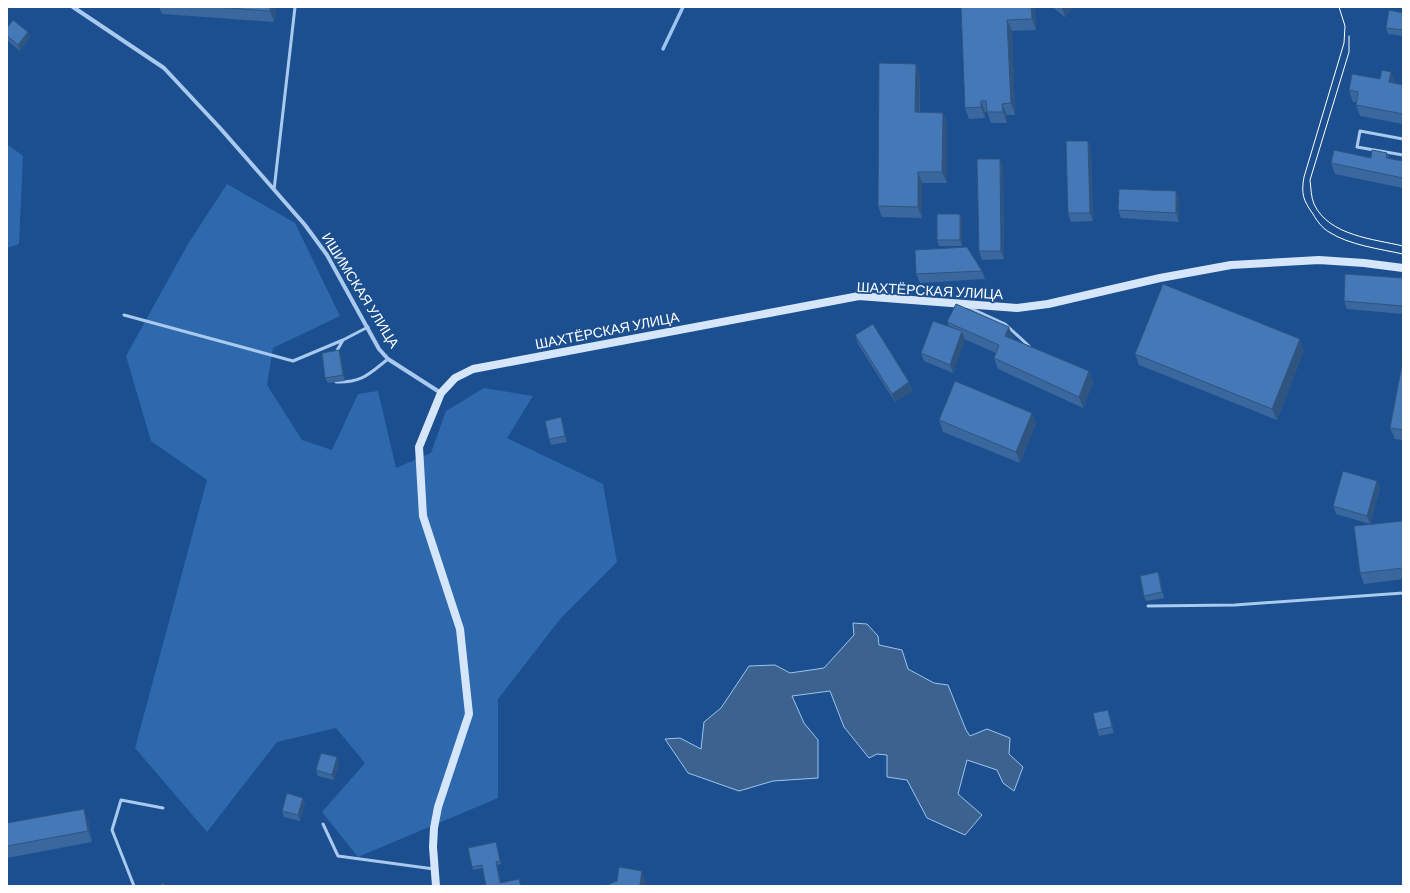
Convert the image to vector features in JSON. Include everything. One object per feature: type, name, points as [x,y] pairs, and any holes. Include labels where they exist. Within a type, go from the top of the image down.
[{"type":"main road","name":"ШАХТЁРСКАЯ УЛИЦА","points":[[441,393],[455,378],[473,369],[859,296],[1018,308],[1048,304],[1160,278],[1231,265],[1319,260],[1364,263],[1403,268]]},
{"type":"main road","points":[[436,886],[433,847],[434,828],[438,807],[469,714],[460,629],[423,516],[419,447],[441,393]]},
{"type":"street","name":"ИШИМСКАЯ УЛИЦА","points":[[73,7],[164,68],[220,128],[305,225],[326,255],[368,327],[378,349],[388,359],[441,393]]},
{"type":"lane","points":[[274,190],[295,7]]},
{"type":"lane","points":[[1403,139],[1360,131],[1357,147],[1403,155]]},
{"type":"lane","points":[[961,304],[1005,324],[1029,346]]},
{"type":"lane","points":[[124,315],[293,361],[343,340],[368,327]]},
{"type":"lane","points":[[333,357],[343,340]]},
{"type":"lane","points":[[336,382],[348,382],[364,378],[388,359]]},
{"type":"lane","points":[[1148,606],[1235,606],[1403,593]]},
{"type":"lane","points":[[134,886],[112,830],[121,800],[163,808]]},
{"type":"lane","points":[[323,824],[338,856],[434,869]]},
{"type":"shaded area","points":[[7,144],[23,156],[19,244],[7,248]]},
{"type":"shaded area","points":[[227,184],[295,223],[340,316],[273,348],[267,385],[302,440],[332,450],[358,394],[378,391],[396,468],[431,453],[446,411],[484,388],[533,396],[507,438],[603,484],[617,562],[561,618],[498,699],[498,798],[358,857],[322,812],[365,763],[336,728],[277,742],[207,832],[135,748],[207,480],[151,441],[126,356],[188,244]]},
{"type":"shaded area","points":[[853,623],[867,624],[878,636],[879,645],[902,650],[908,669],[934,683],[948,685],[966,730],[970,736],[987,729],[1010,738],[1009,754],[1023,767],[1014,791],[1003,783],[997,770],[967,760],[958,794],[982,815],[965,835],[927,818],[907,780],[887,777],[887,755],[877,754],[869,758],[844,727],[830,691],[792,696],[804,723],[818,740],[818,778],[773,781],[739,791],[688,773],[665,739],[680,738],[701,749],[704,722],[721,708],[749,666],[775,665],[790,673],[824,668],[854,635]]},
{"type":"building","points":[[213,7],[270,7],[270,11]]},
{"type":"building","points":[[961,7],[1031,7],[1032,19],[1007,20],[1011,103],[1002,104],[1003,112],[987,112],[986,101],[981,101],[981,107],[965,108]]},
{"type":"building","points":[[1389,10],[1403,13],[1403,30],[1386,28]]},
{"type":"building","points":[[13,20],[28,32],[18,45],[7,36],[7,28]]},
{"type":"building","points":[[879,63],[916,64],[915,112],[943,113],[942,172],[918,172],[918,207],[878,206]]},
{"type":"building","points":[[1382,70],[1391,72],[1389,82],[1403,85],[1403,114],[1356,105],[1358,92],[1349,90],[1352,74],[1380,79]]},
{"type":"building","points":[[1066,141],[1088,141],[1090,213],[1068,213]]},
{"type":"building","points":[[1334,150],[1371,158],[1372,150],[1387,153],[1386,158],[1403,161],[1403,178],[1331,163]]},
{"type":"building","points":[[977,159],[1000,159],[1001,251],[979,251]]},
{"type":"building","points":[[1119,189],[1176,191],[1176,213],[1118,210]]},
{"type":"building","points":[[937,214],[960,214],[960,240],[937,240]]},
{"type":"building","points":[[967,247],[982,271],[916,274],[915,250]]},
{"type":"building","points":[[1345,274],[1403,278],[1403,306],[1344,301]]},
{"type":"building","points":[[1163,284],[1300,339],[1272,409],[1135,354]]},
{"type":"building","points":[[956,304],[1009,327],[1005,336],[1089,371],[1079,397],[994,358],[999,345],[947,322]]},
{"type":"building","points":[[933,321],[962,331],[950,365],[921,353]]},
{"type":"building","points":[[873,324],[909,382],[892,394],[855,335]]},
{"type":"building","points":[[339,350],[343,375],[325,378],[322,353]]},
{"type":"building","points":[[1403,360],[1403,430],[1390,428]]},
{"type":"building","points":[[955,381],[1032,413],[1016,452],[939,420]]},
{"type":"building","points":[[561,417],[565,436],[549,439],[545,421]]},
{"type":"building","points":[[1343,471],[1377,481],[1367,516],[1333,506]]},
{"type":"building","points":[[1403,521],[1403,568],[1360,573],[1354,526]]},
{"type":"building","points":[[1158,572],[1162,592],[1144,596],[1140,576]]},
{"type":"building","points":[[1108,710],[1112,727],[1097,730],[1093,713]]},
{"type":"building","points":[[321,753],[337,757],[332,775],[316,770]]},
{"type":"building","points":[[287,793],[303,798],[298,815],[282,811]]},
{"type":"building","points":[[84,809],[88,831],[7,846],[7,823]]},
{"type":"building","points":[[496,842],[500,861],[496,862],[500,883],[519,879],[521,886],[486,886],[482,865],[472,867],[468,848]]},
{"type":"building","points":[[619,867],[642,871],[641,886],[605,886],[617,881]]},
{"type":"building","points":[[162,883],[168,886],[160,886]]},
{"type":"waterway","points":[[663,49],[683,7]]},
{"type":"tram line","points":[[1339,7],[1345,26],[1344,43],[1304,177],[1304,197],[1307,205],[1318,222],[1329,232],[1355,243],[1403,254]]},
{"type":"tram line","points":[[1349,36],[1349,52],[1310,180],[1312,198],[1321,215],[1341,230],[1366,238],[1403,246]]}]
